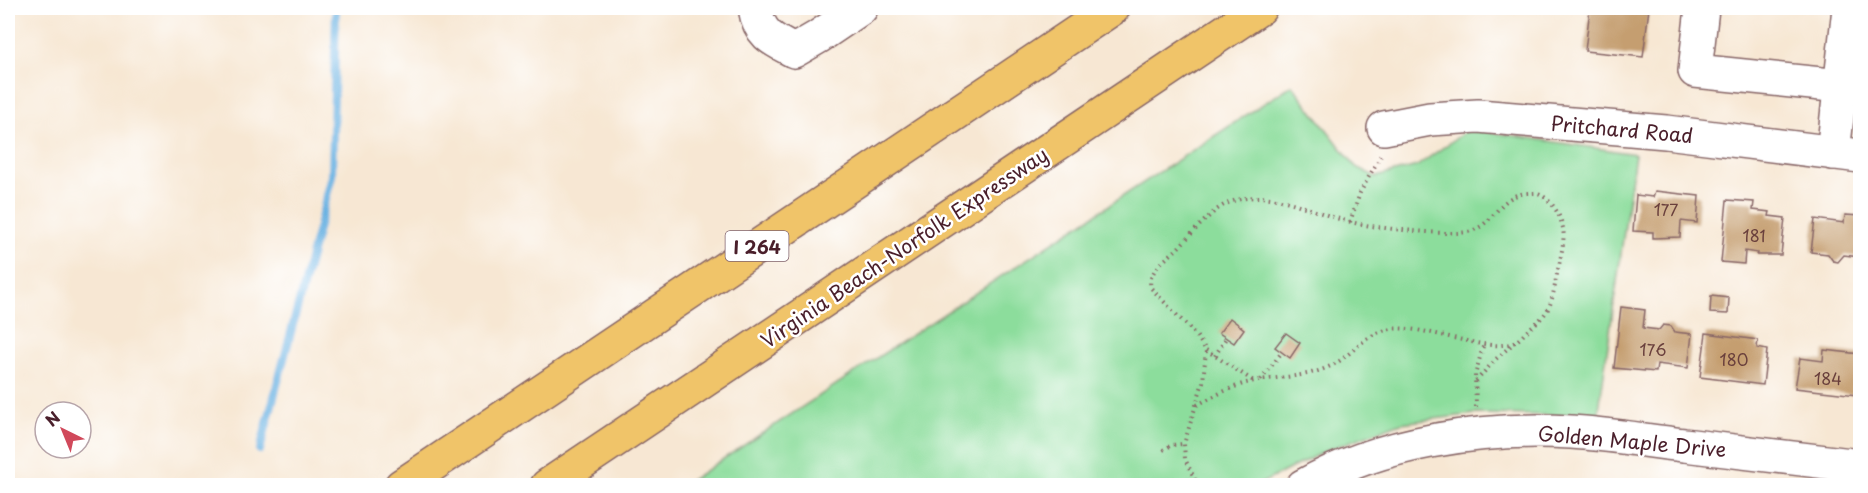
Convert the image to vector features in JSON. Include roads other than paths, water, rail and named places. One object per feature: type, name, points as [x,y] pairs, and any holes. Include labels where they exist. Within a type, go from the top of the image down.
[{"type":"highway","name":"I 264","points":[[401,486],[1113,8]]},
{"type":"highway","name":"Virginia Beach-Norfolk Expressway","points":[[548,486],[1260,8]]},
{"type":"street","points":[[755,8],[757,18],[769,38],[794,51],[861,8]]},
{"type":"street","points":[[1702,8],[1695,71],[1841,86]]},
{"type":"street","points":[[1846,154],[1841,86],[1849,8]]},
{"type":"street","name":"Pritchard Road","points":[[1384,128],[1430,119],[1478,116],[1666,132],[1846,154]]},
{"type":"street","name":"Golden Maple Drive","points":[[1303,486],[1354,463],[1406,447],[1516,431],[1572,432],[1848,472]]},
{"type":"waterway","points":[[260,450],[332,176],[336,8]]}]
